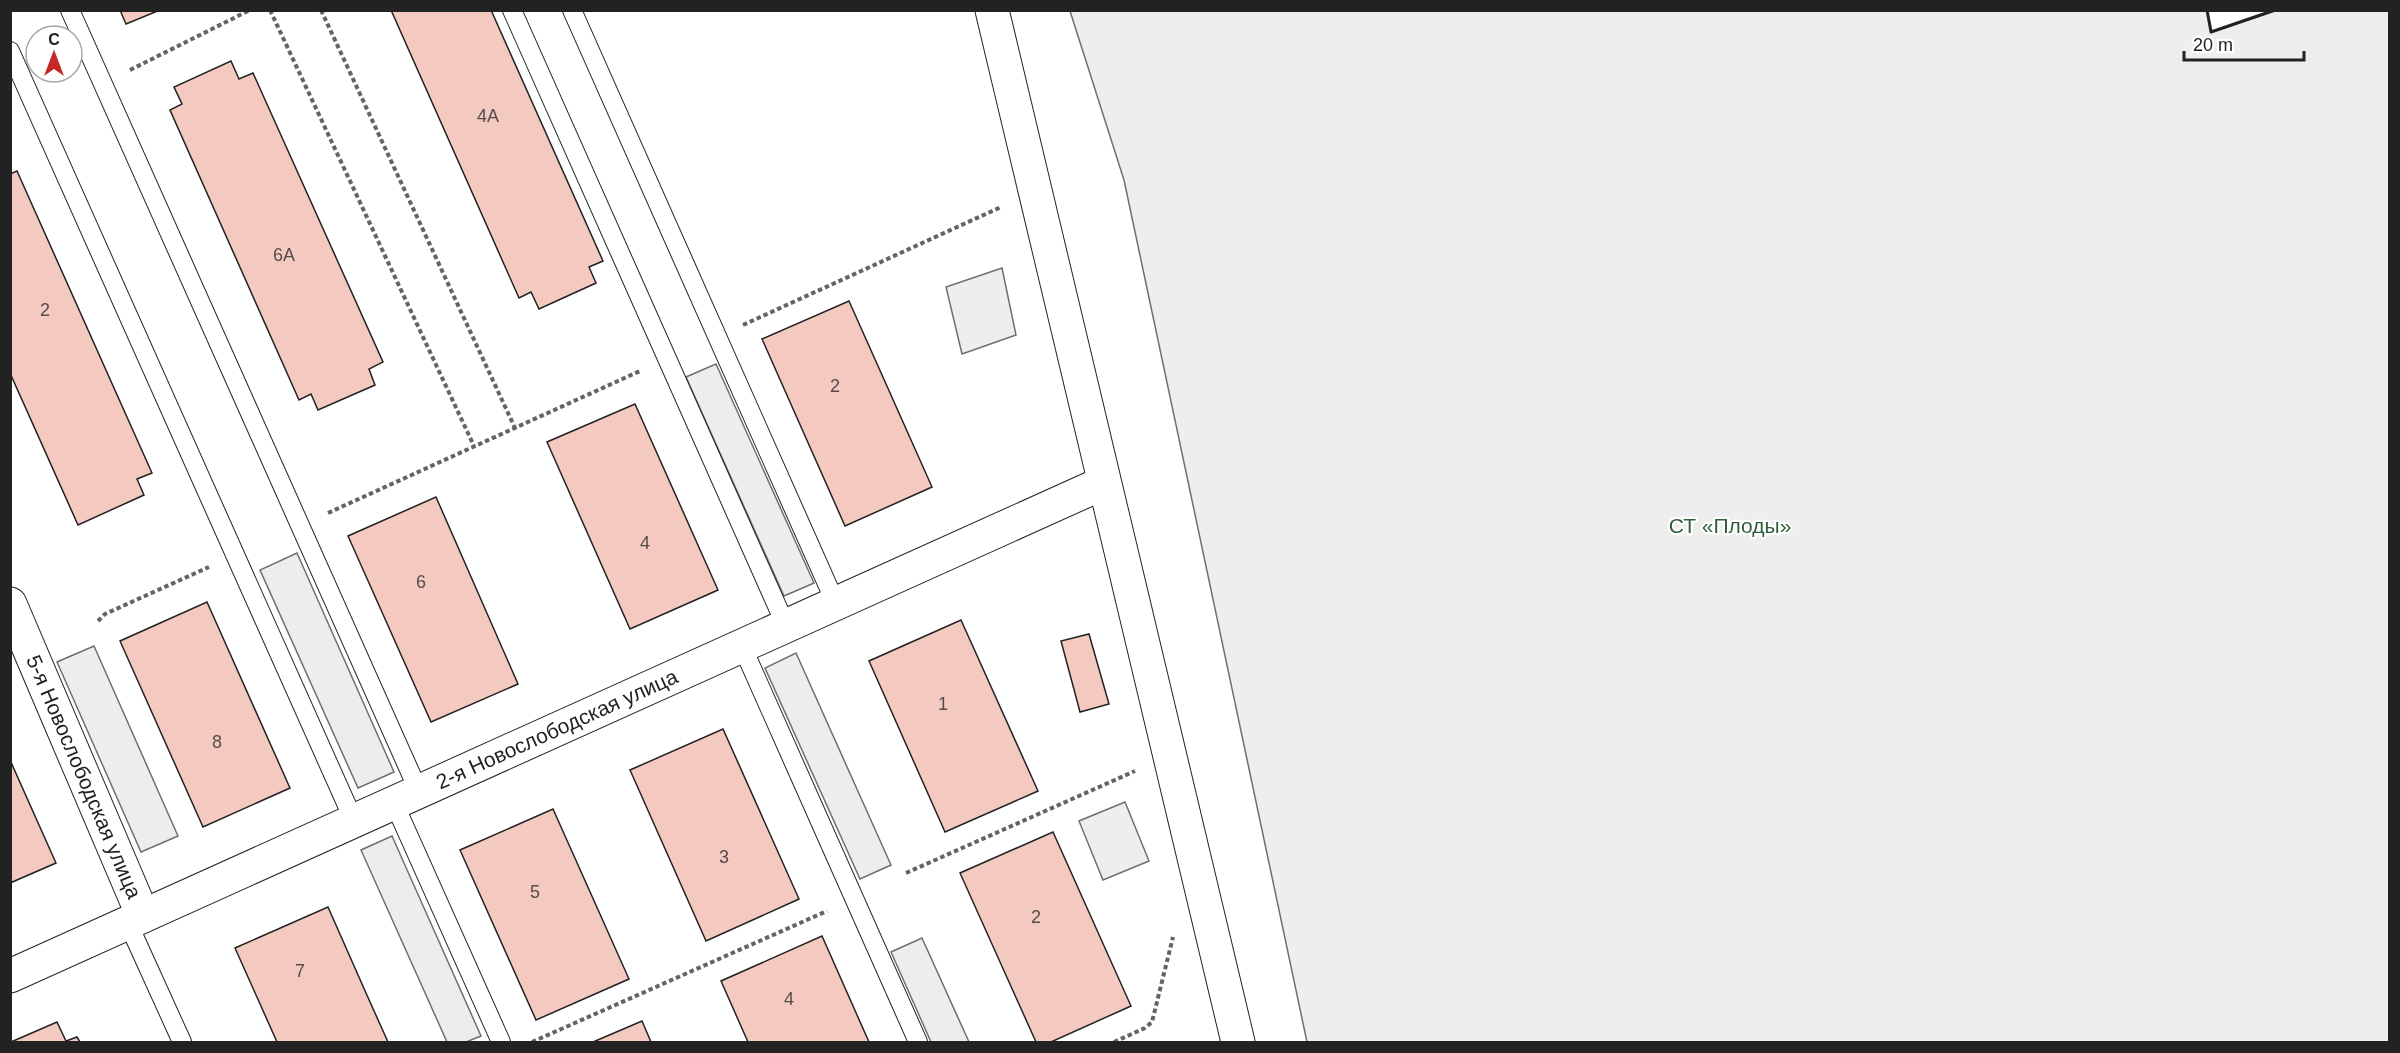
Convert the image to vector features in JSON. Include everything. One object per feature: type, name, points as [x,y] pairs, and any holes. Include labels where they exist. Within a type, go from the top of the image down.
[{"type":"street","points":[[992,10],[1238,1042]]},
{"type":"street","name":"2-я Новослободская улица","points":[[10,976],[1103,483]]},
{"type":"street","name":"5-я Новослободская улица","points":[[10,604],[136,920]]},
{"type":"lane","points":[[70,10],[300,526],[501,1042]]},
{"type":"lane","points":[[512,10],[786,626]]},
{"type":"lane","points":[[572,10],[836,604]]},
{"type":"lane","points":[[10,51],[354,821]]},
{"type":"lane","points":[[742,646],[918,1042]]},
{"type":"lane","points":[[136,920],[182,1042]]},
{"type":"path","points":[[103,83],[249,10]]},
{"type":"path","points":[[270,10],[474,446]]},
{"type":"path","points":[[321,10],[515,428]]},
{"type":"path","points":[[717,336],[1004,206]]},
{"type":"path","points":[[300,526],[667,359]]},
{"type":"path","points":[[98,621],[105,614],[236,555]]},
{"type":"path","points":[[906,873],[1138,770]]},
{"type":"path","points":[[532,1042],[854,899]]},
{"type":"path","points":[[1114,1042],[1145,1028],[1152,1022],[1176,928]]},
{"type":"green space","name":"СТ «Плоды»","points":[[1070,11],[2207,11],[2212,32],[2275,11],[2389,11],[2389,1042],[1307,1042],[1124,180]]},
{"type":"green space","points":[[1002,268],[1016,335],[962,354],[946,287]]},
{"type":"green space","points":[[1125,802],[1149,861],[1103,880],[1079,821]]},
{"type":"shaded area","points":[[716,364],[814,583],[784,596],[686,377]]},
{"type":"shaded area","points":[[297,553],[394,772],[358,788],[260,570]]},
{"type":"shaded area","points":[[94,646],[178,836],[141,852],[57,662]]},
{"type":"shaded area","points":[[796,653],[891,865],[860,879],[765,668]]},
{"type":"shaded area","points":[[392,836],[481,1036],[466,1042],[447,1042],[361,850]]},
{"type":"shaded area","points":[[922,938],[969,1042],[931,1042],[891,952]]},
{"type":"building","points":[[120,10],[160,10],[126,24]]},
{"type":"building","points":[[391,10],[491,10],[603,261],[589,267],[596,283],[539,309],[531,292],[519,298]]},
{"type":"building","points":[[231,61],[239,79],[253,73],[383,362],[369,369],[375,385],[318,410],[311,394],[299,400],[170,110],[182,104],[174,87]]},
{"type":"building","points":[[17,171],[152,473],[137,479],[144,495],[78,525],[10,373],[10,174]]},
{"type":"building","points":[[849,301],[932,487],[845,526],[762,339]]},
{"type":"building","points":[[635,404],[718,590],[630,629],[547,442]]},
{"type":"building","points":[[436,497],[518,684],[431,722],[348,536]]},
{"type":"building","points":[[207,602],[290,788],[203,827],[120,641]]},
{"type":"building","points":[[961,620],[1038,791],[945,832],[869,661]]},
{"type":"building","points":[[1089,634],[1109,704],[1080,712],[1061,641]]},
{"type":"building","points":[[723,729],[799,899],[706,941],[630,770]]},
{"type":"building","points":[[10,760],[56,863],[10,883]]},
{"type":"building","points":[[553,809],[629,979],[536,1020],[460,850]]},
{"type":"building","points":[[1053,832],[1131,1006],[1051,1042],[1036,1042],[960,873]]},
{"type":"building","points":[[328,907],[388,1042],[277,1042],[235,948]]},
{"type":"building","points":[[822,936],[869,1042],[748,1042],[721,981]]},
{"type":"building","points":[[642,1021],[651,1042],[593,1042]]},
{"type":"building","points":[[57,1022],[66,1041],[77,1037],[80,1042],[11,1042]]},
{"type":"wall","points":[[2207,10],[2211,32],[2275,10]]}]
